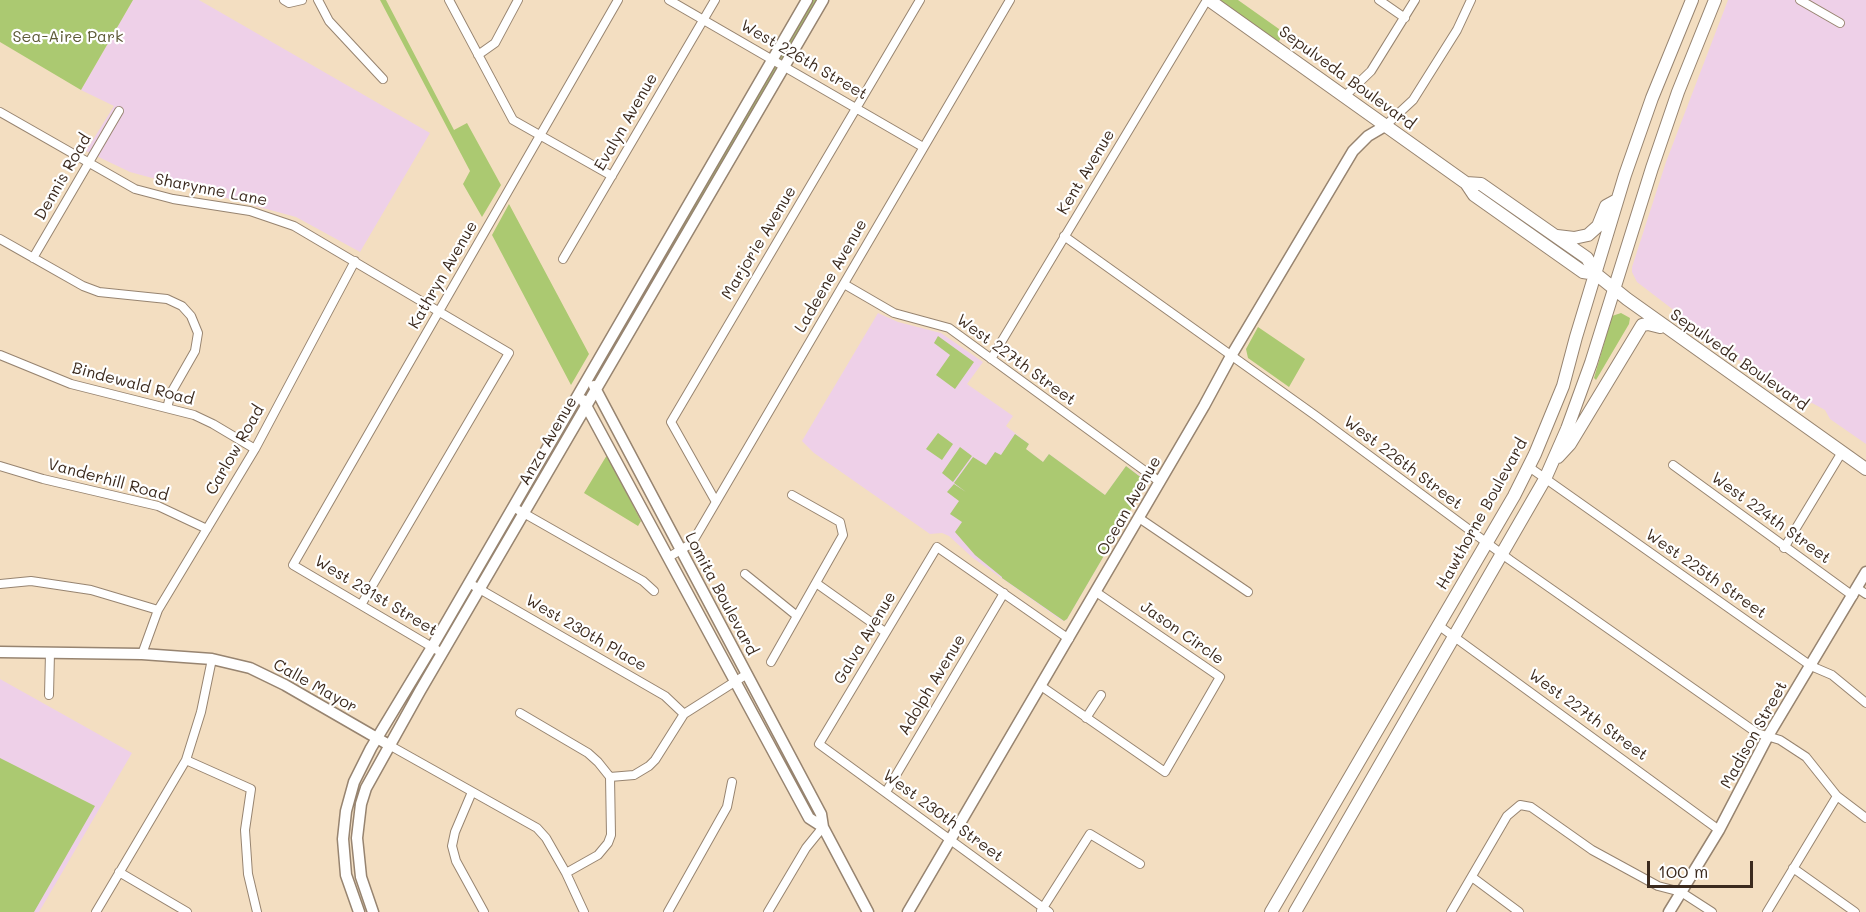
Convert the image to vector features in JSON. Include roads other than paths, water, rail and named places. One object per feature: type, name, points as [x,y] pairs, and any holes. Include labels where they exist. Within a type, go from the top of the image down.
[{"type":"main road","name":"Anza Avenue","points":[[359,912],[346,875],[343,839],[346,811],[354,782],[376,738],[432,647],[807,0]]},
{"type":"main road","name":"Anza Avenue","points":[[373,912],[361,877],[357,838],[361,804],[366,788],[595,389],[823,0]]},
{"type":"main road","name":"Sepulveda Boulevard","points":[[1208,0],[1466,183],[1474,195],[1579,270],[1596,274]]},
{"type":"main road","name":"Hawthorne Boulevard","points":[[1271,912],[1529,467],[1563,386],[1617,200],[1652,98],[1692,0]]},
{"type":"main road","points":[[1295,912],[1503,555],[1553,462],[1592,363],[1678,92],[1715,0]]},
{"type":"main road","name":"Ocean Avenue","points":[[908,912],[1069,639],[1231,356],[1353,151],[1368,136],[1385,126]]},
{"type":"main road","name":"Sepulveda Boulevard","points":[[1466,183],[1481,184],[1587,258],[1596,274],[1665,328],[1866,469]]},
{"type":"main road","points":[[1555,236],[1574,238],[1588,235],[1598,226],[1606,206],[1617,200]]},
{"type":"main road","points":[[1553,462],[1570,444],[1642,326],[1648,324],[1665,328]]},
{"type":"main road","name":"Lomita Boulevard","points":[[589,376],[821,814],[823,827],[868,912]]},
{"type":"main road","name":"Lomita Boulevard","points":[[579,392],[809,818],[823,827]]},
{"type":"main road","name":"Madison Street","points":[[1669,912],[1719,830],[1768,736],[1858,593],[1866,572]]},
{"type":"main road","name":"Calle Mayor","points":[[0,652],[142,654],[212,659],[250,668],[285,685],[389,745]]},
{"type":"street","points":[[284,0],[289,3],[302,0]]},
{"type":"street","points":[[318,0],[329,21],[383,80]]},
{"type":"street","points":[[449,0],[513,120],[612,176]]},
{"type":"street","points":[[478,55],[495,43],[518,0]]},
{"type":"street","name":"Kathryn Avenue","points":[[293,565],[618,0]]},
{"type":"street","name":"West 226th Street","points":[[669,0],[924,147]]},
{"type":"street","name":"Evalyn Avenue","points":[[563,259],[715,0]]},
{"type":"street","name":"Marjorie Avenue","points":[[716,502],[671,422],[920,0]]},
{"type":"street","name":"Ladeene Avenue","points":[[669,557],[692,543],[1010,0]]},
{"type":"street","name":"Kent Avenue","points":[[991,359],[1208,0]]},
{"type":"street","points":[[1379,0],[1405,18]]},
{"type":"street","points":[[1344,97],[1371,71],[1415,0]]},
{"type":"street","points":[[1385,126],[1413,100],[1457,30],[1471,0]]},
{"type":"street","points":[[1800,0],[1840,23]]},
{"type":"street","name":"Dennis Road","points":[[33,258],[119,111]]},
{"type":"street","name":"Sharynne Lane","points":[[0,112],[122,182],[148,193],[250,211],[294,226],[509,353],[361,605]]},
{"type":"street","name":"West 226th Street","points":[[1064,236],[1324,422],[1486,544],[1757,733],[1780,740],[1806,757],[1837,796],[1866,818]]},
{"type":"street","points":[[0,239],[83,286],[99,292],[167,299],[182,306],[191,316],[198,333],[195,351],[171,393],[167,408]]},
{"type":"street","name":"Carlow Road","points":[[142,654],[158,610],[255,449],[355,261]]},
{"type":"street","name":"West 227th Street","points":[[844,284],[894,313],[949,328],[1160,482]]},
{"type":"street","name":"Bindewald Road","points":[[0,355],[71,384],[194,415],[255,449]]},
{"type":"street","points":[[1784,548],[1842,452]]},
{"type":"street","name":"West 224th Street","points":[[1673,465],[1784,548],[1858,593]]},
{"type":"street","name":"Vanderhill Road","points":[[0,466],[43,479],[158,506],[207,529]]},
{"type":"street","name":"West 225th Street","points":[[1529,467],[1811,666],[1832,675],[1866,703]]},
{"type":"street","points":[[771,662],[843,536],[840,522],[792,495]]},
{"type":"street","points":[[513,507],[643,581],[654,591]]},
{"type":"street","points":[[1139,518],[1248,592]]},
{"type":"street","name":"Galva Avenue","points":[[819,744],[936,547],[1004,593]]},
{"type":"street","name":"West 231st Street","points":[[293,565],[443,654]]},
{"type":"street","points":[[745,574],[797,616]]},
{"type":"street","points":[[0,584],[31,582],[91,590],[158,610]]},
{"type":"street","name":"West 230th Place","points":[[469,583],[665,696],[684,714]]},
{"type":"street","points":[[816,583],[885,632]]},
{"type":"street","name":"Jason Circle","points":[[1086,718],[1165,772],[1220,677],[1096,592]]},
{"type":"street","points":[[1004,593],[1069,639]]},
{"type":"street","name":"Adolph Avenue","points":[[886,792],[1004,593]]},
{"type":"street","name":"West 227th Street","points":[[1438,625],[1719,830]]},
{"type":"street","points":[[49,695],[50,653]]},
{"type":"street","points":[[96,912],[186,760],[201,712],[212,659]]},
{"type":"street","points":[[610,777],[634,775],[649,766],[684,714],[747,674]]},
{"type":"street","points":[[1041,686],[1086,718],[1101,695]]},
{"type":"street","points":[[520,713],[588,753],[610,777],[611,836],[608,843],[598,855],[566,873]]},
{"type":"street","name":"West 230th Street","points":[[819,744],[1044,910]]},
{"type":"street","name":"Calle Mayor","points":[[389,745],[537,828],[546,838],[566,873],[584,912]]},
{"type":"street","points":[[186,760],[251,789],[245,830],[248,874],[257,912]]},
{"type":"street","points":[[668,912],[727,807],[732,782]]},
{"type":"street","points":[[472,792],[454,832],[452,846],[456,861],[484,912]]},
{"type":"street","points":[[1767,912],[1837,796]]},
{"type":"street","points":[[1451,912],[1507,816],[1520,805],[1531,807],[1592,850],[1658,886],[1681,892],[1712,912]]},
{"type":"street","points":[[772,910],[806,848],[823,827]]},
{"type":"street","points":[[1044,910],[1090,834],[1140,864]]},
{"type":"street","points":[[1793,868],[1855,912]]},
{"type":"street","points":[[118,872],[187,912]]},
{"type":"street","points":[[1472,877],[1519,912]]},
{"type":"park label","name":"Sea-Aire Park","points":[[68,37]]}]
